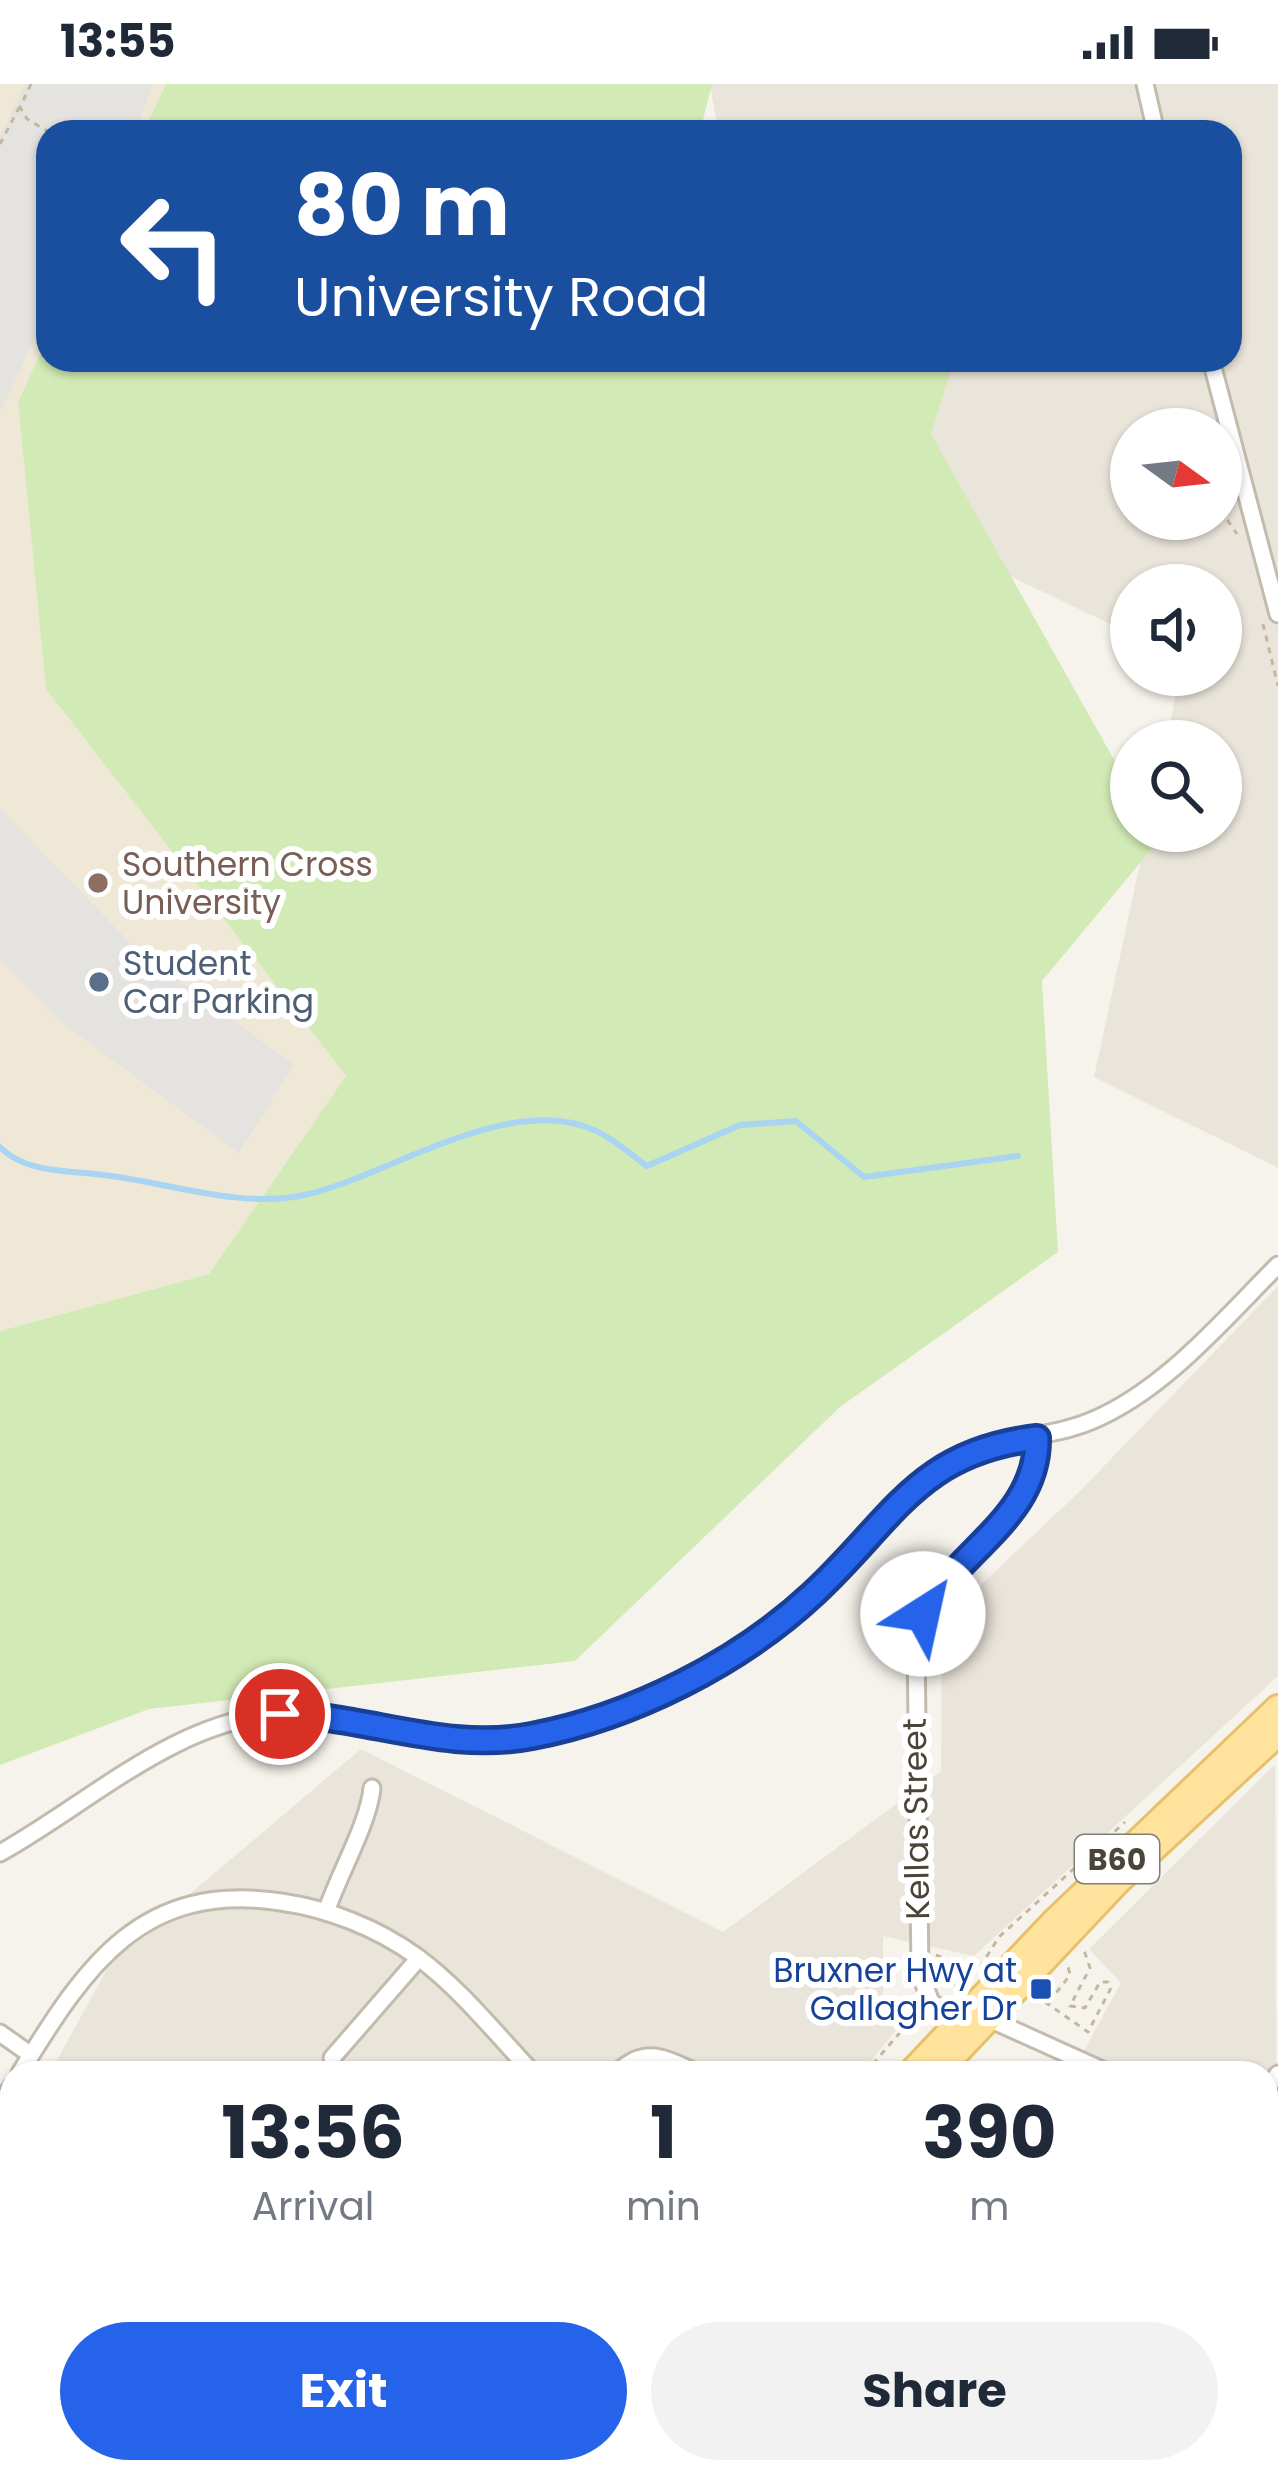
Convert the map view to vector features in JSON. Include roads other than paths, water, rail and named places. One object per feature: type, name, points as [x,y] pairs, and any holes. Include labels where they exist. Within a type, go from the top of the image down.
[{"type":"main road","name":"B60","points":[[945,2061],[975,2017],[1153,1824],[1278,1708]]},
{"type":"main road","name":"B60","points":[[925,2061],[1278,1733]]},
{"type":"street","points":[[1145,84],[1153,120]]},
{"type":"street","points":[[1213,372],[1270,616]]},
{"type":"street","points":[[0,1852],[174,1748],[241,1719],[319,1714],[445,1739],[486,1740],[527,1737],[603,1715],[742,1651],[815,1592],[909,1492],[951,1460],[992,1443],[1037,1438],[1092,1421],[1138,1394],[1278,1264]]},
{"type":"street","name":"Kellas Street","points":[[975,2017],[932,2004],[925,1994],[918,1946],[916,1639],[936,1591],[1031,1486],[1037,1438]]},
{"type":"street","points":[[326,1912],[352,1841],[370,1810],[372,1788]]},
{"type":"street","points":[[27,2061],[90,1972],[156,1914],[223,1895],[326,1912],[419,1958],[520,2061]]},
{"type":"street","points":[[332,2058],[419,1958]]},
{"type":"street","points":[[975,2017],[1080,2061]]},
{"type":"street","points":[[0,2033],[31,2055]]},
{"type":"street","points":[[630,2061],[650,2054],[668,2061]]},
{"type":"waterway","points":[[0,1147],[22,1162],[49,1169],[254,1199],[304,1195],[336,1186],[446,1142],[524,1121],[560,1121],[594,1130],[647,1166],[740,1125],[796,1121],[864,1177],[1018,1156]]},
{"type":"place","name":"Southern Cross University","points":[[98,883]]},
{"type":"place","name":"Student Car Parking","points":[[99,982]]},
{"type":"place","name":"Bruxner Hwy at Gallagher Dr","points":[[1041,1989]]}]
